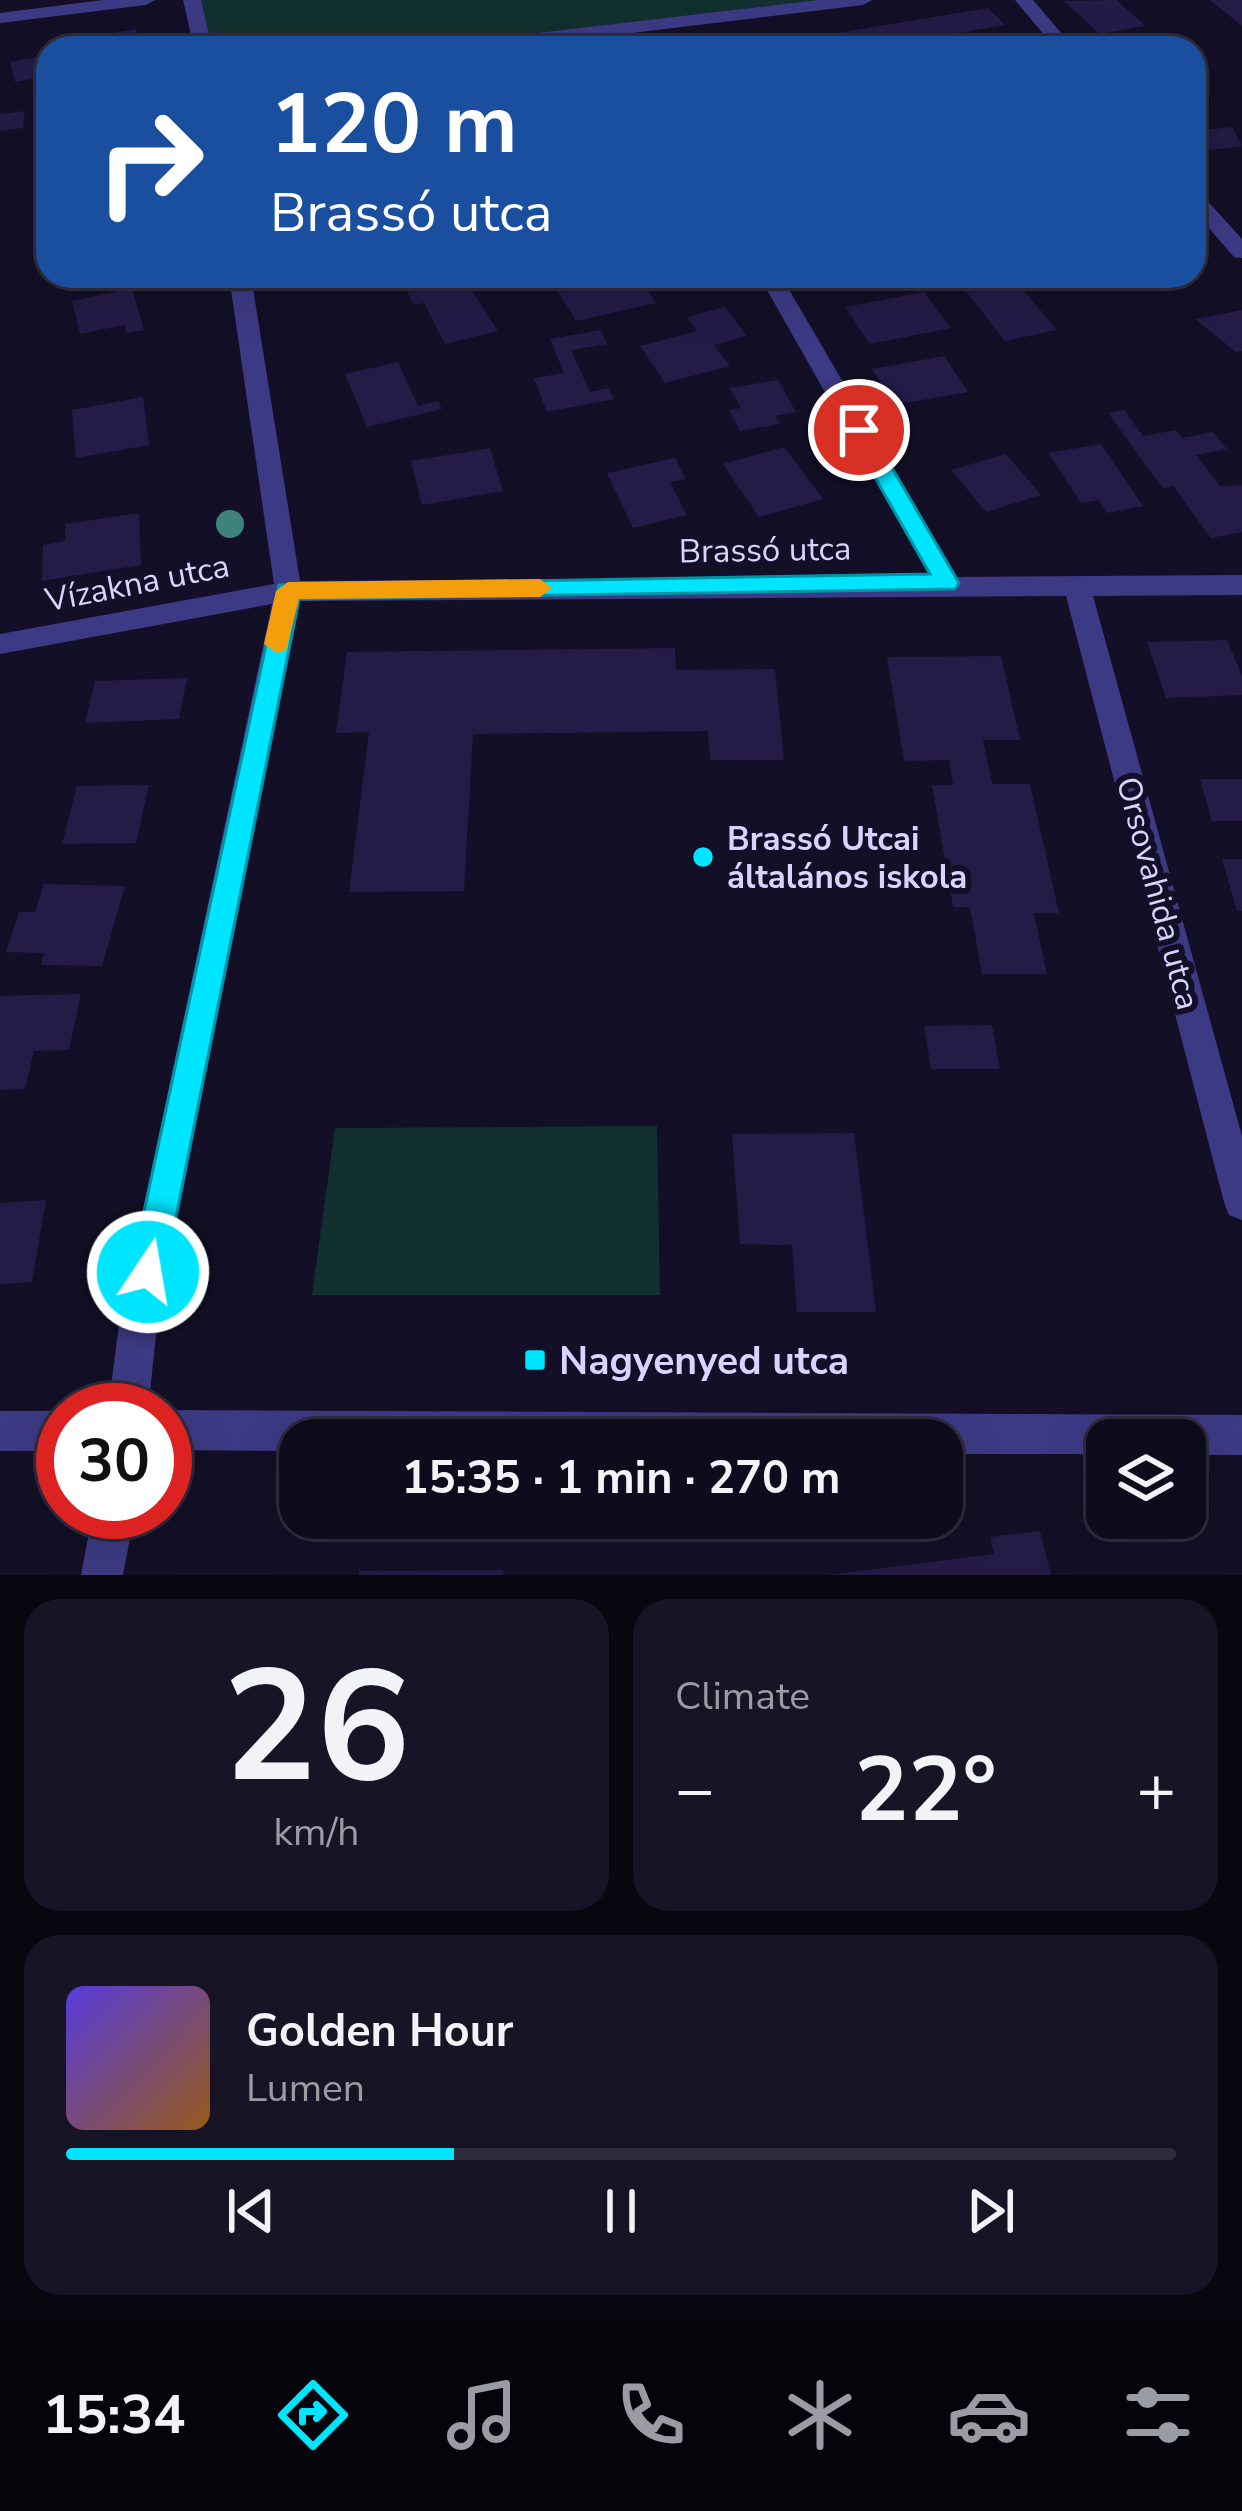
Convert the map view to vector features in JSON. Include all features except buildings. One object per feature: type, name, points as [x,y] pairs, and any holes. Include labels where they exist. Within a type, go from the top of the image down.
[{"type":"street","points":[[0,18],[146,0]]},
{"type":"street","points":[[192,0],[200,36]]},
{"type":"street","points":[[561,36],[862,0]]},
{"type":"street","points":[[1024,0],[1056,36]]},
{"type":"street","points":[[628,28],[632,36]]},
{"type":"street","points":[[1206,210],[1237,241]]},
{"type":"street","points":[[131,1383],[139,1317],[288,591],[242,288]]},
{"type":"street","points":[[777,288],[947,583]]},
{"type":"street","name":"Orsovahida utca","points":[[1076,584],[1242,1202]]},
{"type":"street","name":"Brassó utca","points":[[288,591],[1242,584]]},
{"type":"street","name":"Vízakna utca","points":[[0,644],[288,591]]},
{"type":"street","points":[[192,1430],[1242,1435]]},
{"type":"street","points":[[0,1431],[36,1431]]},
{"type":"street","points":[[103,1575],[109,1539]]},
{"type":"green space","points":[[192,0],[863,0],[562,36],[200,36]]},
{"type":"green space","points":[[657,1126],[660,1295],[312,1295],[335,1128]]},
{"type":"slow traffic","points":[[277,644],[288,591],[540,588]]},
{"type":"place","name":"Brassó Utcai általános iskola","points":[[703,857]]},
{"type":"place","name":"Nagyenyed utca","points":[[535,1360]]},
{"type":"route","points":[[148,1272],[288,591],[947,583],[859,430]]}]
